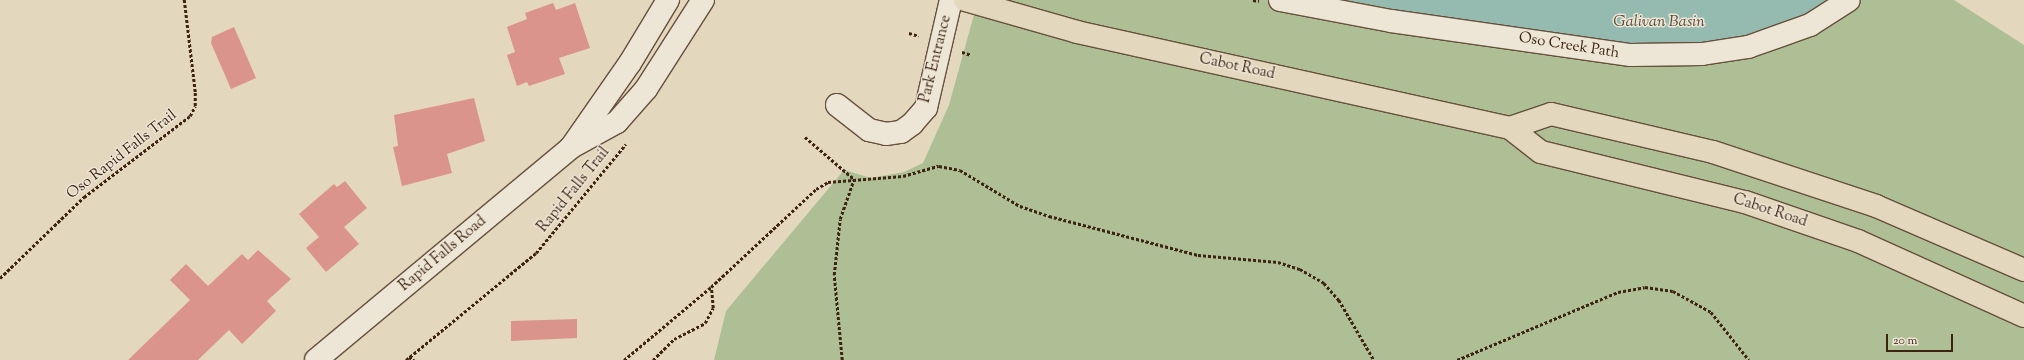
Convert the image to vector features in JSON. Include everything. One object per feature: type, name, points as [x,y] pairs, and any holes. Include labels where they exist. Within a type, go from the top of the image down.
[{"type":"main road","name":"Cabot Road","points":[[965,0],[1077,32],[1510,128],[1541,152],[1745,202],[1858,241],[2024,316]]},
{"type":"main road","points":[[1510,128],[1551,114],[1713,152],[1876,206],[2024,270]]},
{"type":"street","name":"Rapid Falls Road","points":[[570,148],[630,63],[668,0]]},
{"type":"street","name":"Rapid Falls Road","points":[[316,360],[570,148],[617,122],[646,89],[702,0]]},
{"type":"street","name":"Park Entrance","points":[[837,106],[869,130],[886,134],[901,132],[912,124],[926,108],[951,0]]},
{"type":"street","name":"Oso Creek Path","points":[[1280,0],[1391,21],[1630,55],[1702,54],[1748,47],[1810,25],[1849,0]]},
{"type":"path","name":"Oso Rapid Falls Trail","points":[[0,278],[84,197],[190,116],[196,106],[184,0]]},
{"type":"path","name":"Rapid Falls Trail","points":[[406,360],[536,253],[632,137]]},
{"type":"path","points":[[805,137],[854,179]]},
{"type":"path","points":[[624,360],[711,287],[816,189],[828,182],[903,176],[939,166],[953,169],[1020,206],[1049,216],[1198,255],[1278,262],[1300,269],[1324,284],[1339,300],[1374,360]]},
{"type":"path","points":[[842,360],[834,275],[840,219],[854,179]]},
{"type":"path","points":[[652,360],[674,339],[705,323],[713,308],[711,287]]},
{"type":"path","points":[[1457,360],[1618,292],[1645,287],[1673,290],[1711,312],[1749,360]]},
{"type":"path","points":[[410,357],[414,360]]},
{"type":"green space","points":[[978,0],[1954,0],[2024,45],[2024,360],[714,360],[726,311],[844,170],[871,178],[904,172],[923,163],[949,105]]},
{"type":"water","name":"Galivan Basin","points":[[1347,0],[1833,0],[1803,19],[1732,42],[1654,48],[1500,30]]},
{"type":"building","points":[[553,3],[556,10],[575,3],[590,48],[559,58],[565,74],[529,86],[527,82],[517,86],[507,55],[515,52],[507,27],[527,19],[525,13]]},
{"type":"building","points":[[234,27],[256,78],[231,89],[211,43],[212,37]]},
{"type":"building","points":[[474,98],[485,141],[447,154],[452,173],[402,186],[393,147],[398,146],[394,115]]},
{"type":"building","points":[[345,181],[367,208],[344,227],[359,244],[326,272],[306,248],[319,237],[299,214],[334,184],[337,187]]},
{"type":"building","points":[[258,250],[291,279],[267,301],[276,311],[242,344],[229,330],[198,360],[128,360],[190,300],[170,280],[186,264],[208,286],[242,254],[248,260]]},
{"type":"building","points":[[577,319],[577,338],[511,341],[511,321]]}]
